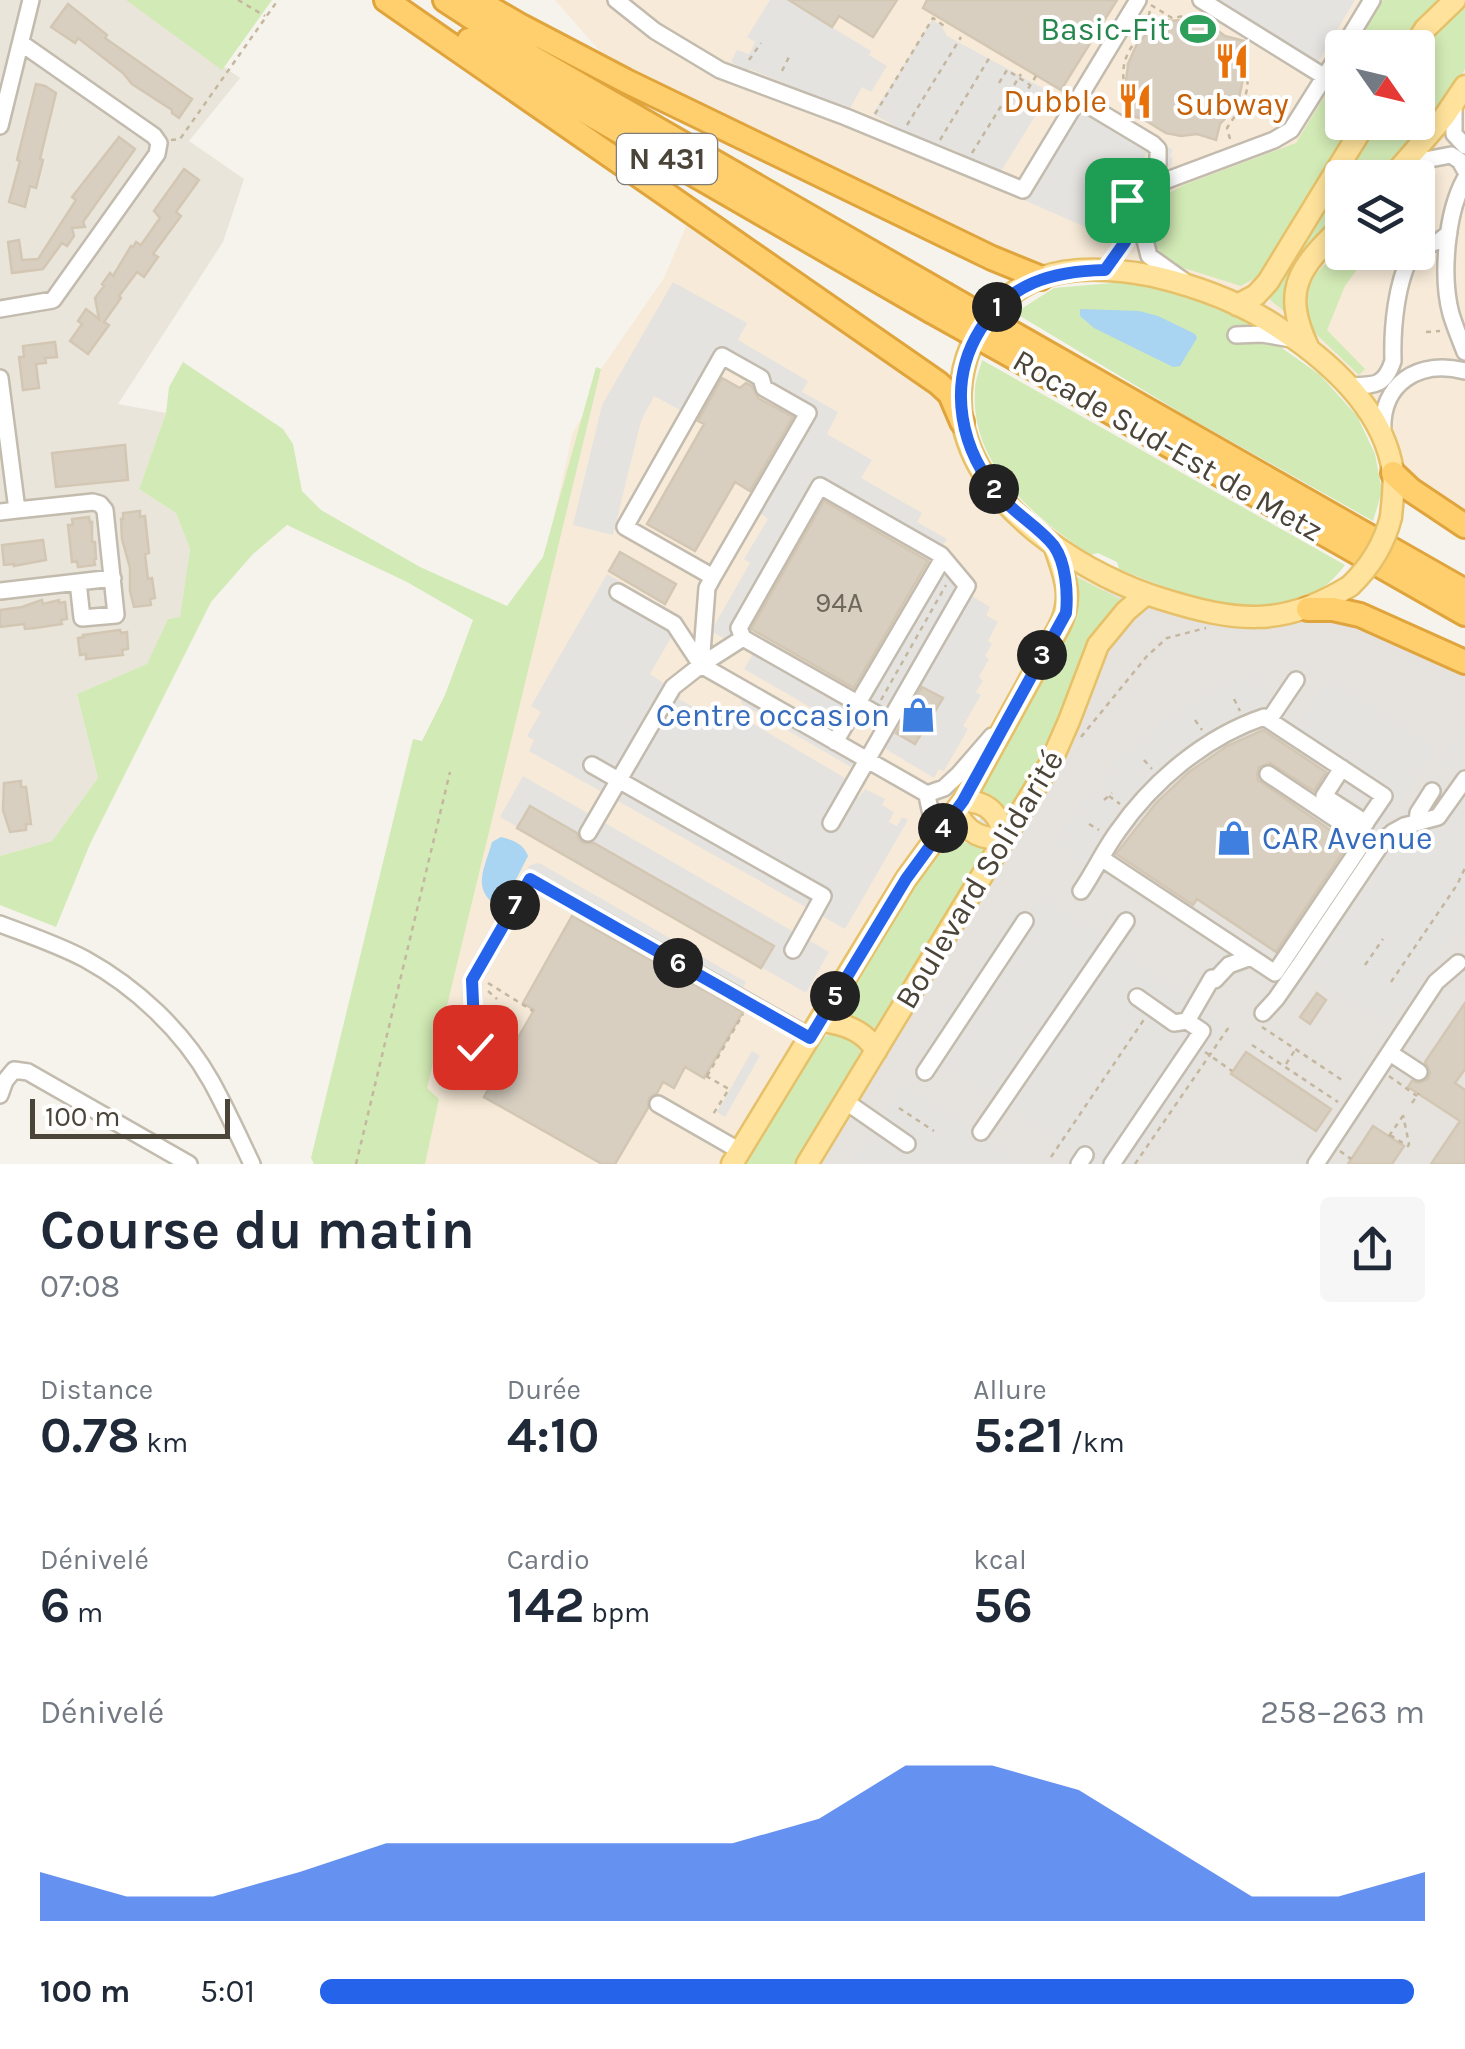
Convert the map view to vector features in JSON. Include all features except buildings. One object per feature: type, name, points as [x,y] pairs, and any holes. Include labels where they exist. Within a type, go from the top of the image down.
[{"type":"highway","points":[[386,0],[938,382],[950,394],[962,422]]},
{"type":"highway","name":"Rocade Sud-Est de Metz","points":[[408,0],[591,116],[938,302]]},
{"type":"highway","name":"Rocade Sud-Est de Metz","points":[[445,0],[938,302],[1465,614]]},
{"type":"highway","points":[[476,0],[626,80],[992,258],[1041,278]]},
{"type":"highway","name":"Rocade Sud-Est de Metz","points":[[1022,350],[1465,591]]},
{"type":"highway","points":[[1393,473],[1411,490],[1465,526]]},
{"type":"highway","points":[[1308,609],[1333,609],[1360,616],[1465,662]]},
{"type":"main road","points":[[1425,30],[1455,0]]},
{"type":"main road","points":[[1406,160],[1460,94]]},
{"type":"main road","points":[[1237,304],[1256,295],[1268,282],[1355,140]]},
{"type":"main road","points":[[1302,344],[1295,294],[1310,258],[1325,243]]},
{"type":"main road","points":[[1105,270],[1142,274],[1237,304],[1302,344],[1348,386],[1374,418],[1383,437],[1393,473],[1391,518],[1378,553],[1366,571],[1350,586],[1308,609],[1282,615],[1240,616],[1193,609],[1146,594],[1055,548],[990,483],[968,444],[960,397],[961,377],[988,316],[1018,290],[1041,278],[1105,270]]},
{"type":"main road","name":"Boulevard Solidarité","points":[[736,1158],[906,879],[960,807],[1066,613],[1068,595],[1055,548]]},
{"type":"main road","name":"Boulevard Solidarité","points":[[807,1164],[1051,762],[1098,645],[1146,594]]},
{"type":"main road","points":[[977,801],[993,810],[1002,822],[1005,839],[980,837],[964,825],[960,807],[977,801]]},
{"type":"main road","points":[[815,1029],[836,1022],[856,1030],[876,1051]]},
{"type":"street","points":[[0,126],[32,0]]},
{"type":"street","points":[[616,0],[655,31],[720,70],[1022,190],[1078,98],[1146,1]]},
{"type":"street","points":[[1201,0],[1325,76]]},
{"type":"street","points":[[1354,30],[1372,0]]},
{"type":"street","points":[[0,308],[54,300],[157,154],[159,143],[21,42]]},
{"type":"street","points":[[1105,270],[1125,242],[1150,191],[1162,182],[1291,130],[1325,79]]},
{"type":"street","points":[[1429,160],[1462,154],[1454,134],[1460,94]]},
{"type":"street","points":[[1078,98],[1158,150],[1154,170],[1127,200],[1128,211],[1139,211]]},
{"type":"street","points":[[1465,180],[1449,233],[1446,274],[1451,314],[1465,352]]},
{"type":"street","points":[[1139,211],[1149,256],[1194,288]]},
{"type":"street","points":[[1435,242],[1449,233]]},
{"type":"street","points":[[1348,386],[1376,384],[1386,378],[1393,362],[1398,290],[1404,270]]},
{"type":"street","points":[[1236,335],[1262,334],[1302,344]]},
{"type":"street","points":[[1393,353],[1418,372]]},
{"type":"street","points":[[702,665],[707,588],[808,413],[764,388],[762,378],[722,356],[626,527],[713,577]]},
{"type":"street","points":[[1383,437],[1382,418],[1397,387],[1418,372],[1440,367],[1465,371]]},
{"type":"street","points":[[0,378],[8,511],[100,504],[104,510],[116,615],[82,618],[78,582]]},
{"type":"street","points":[[831,823],[890,721],[967,586],[949,565],[820,486],[739,628],[743,638],[890,721]]},
{"type":"street","points":[[836,742],[949,565]]},
{"type":"street","points":[[0,591],[112,578]]},
{"type":"street","points":[[618,592],[674,624],[702,665],[927,794],[944,788],[959,774],[1008,718]]},
{"type":"street","points":[[588,833],[674,687],[743,638]]},
{"type":"street","points":[[1268,720],[1296,680]]},
{"type":"street","points":[[1081,891],[1101,858],[1124,822],[1162,780],[1210,743],[1264,717],[1384,796],[1362,829],[1362,844],[1275,973],[1101,858]]},
{"type":"street","points":[[592,765],[824,896],[793,950]]},
{"type":"street","points":[[1342,768],[1324,796],[1362,829]]},
{"type":"street","points":[[1268,774],[1362,829]]},
{"type":"street","points":[[1258,1016],[1294,973],[1384,840],[1392,832],[1438,817],[1465,779]]},
{"type":"street","points":[[1416,822],[1432,792]]},
{"type":"street","points":[[927,794],[934,837]]},
{"type":"street","points":[[475,1047],[472,980],[530,879],[749,1004],[815,1029]]},
{"type":"street","points":[[981,1132],[1126,921]]},
{"type":"street","points":[[925,1072],[1025,922]]},
{"type":"street","points":[[0,924],[83,958],[144,1000],[178,1036],[210,1080],[252,1164]]},
{"type":"street","points":[[1187,1021],[1214,979],[1229,966],[1251,957]]},
{"type":"street","points":[[1316,1164],[1436,982],[1458,963]]},
{"type":"street","points":[[1112,1164],[1202,1031],[1187,1021],[1174,1023],[1137,997]]},
{"type":"street","points":[[1390,1053],[1419,1072]]},
{"type":"street","points":[[0,1095],[7,1066],[28,1072],[189,1164]]},
{"type":"street","points":[[845,1102],[907,1144]]},
{"type":"street","points":[[658,1104],[736,1158]]},
{"type":"path","points":[[238,0],[266,16]]},
{"type":"path","points":[[159,143],[180,139],[278,0]]},
{"type":"path","points":[[1146,1],[1172,18],[1202,18]]},
{"type":"path","points":[[1120,124],[1127,97],[1124,62],[1145,30],[1146,1]]},
{"type":"path","points":[[874,113],[933,18],[947,28]]},
{"type":"path","points":[[904,130],[961,37]]},
{"type":"path","points":[[1233,155],[1227,128],[1244,103],[1248,89],[1241,57],[1246,39]]},
{"type":"path","points":[[749,60],[760,42]]},
{"type":"path","points":[[782,72],[790,55]]},
{"type":"path","points":[[939,140],[991,56]]},
{"type":"path","points":[[999,83],[1007,70],[1030,85]]},
{"type":"path","points":[[972,154],[1020,76]]},
{"type":"path","points":[[1022,97],[1036,76]]},
{"type":"path","points":[[874,712],[949,565]]},
{"type":"path","points":[[1080,738],[1147,656],[1167,638],[1209,628]]},
{"type":"path","points":[[356,1164],[450,772]]},
{"type":"path","points":[[1104,800],[1112,794]]},
{"type":"path","points":[[1391,982],[1465,868]]},
{"type":"path","points":[[1365,965],[1382,939]]},
{"type":"path","points":[[482,979],[533,1010]]},
{"type":"path","points":[[488,992],[497,999]]},
{"type":"path","points":[[711,1122],[728,1089],[707,1076],[749,1004]]},
{"type":"path","points":[[1051,1157],[1148,1012],[1156,1010]]},
{"type":"path","points":[[1258,1016],[1296,1049],[1345,1082]]},
{"type":"path","points":[[1135,1164],[1230,1024]]},
{"type":"path","points":[[1193,1044],[1232,1071]]},
{"type":"path","points":[[1252,1045],[1340,1104]]},
{"type":"path","points":[[1284,1066],[1296,1049]]},
{"type":"path","points":[[1387,1075],[1418,1094],[1412,1104]]},
{"type":"path","points":[[899,1108],[934,1132]]},
{"type":"path","points":[[1404,1114],[1410,1144],[1390,1135],[1404,1114]]},
{"type":"path","points":[[1337,1148],[1352,1159]]},
{"type":"shaded area","points":[[0,0],[129,0],[240,78],[189,141],[244,179],[223,242],[118,404],[166,413],[139,489],[176,513],[190,549],[180,618],[168,619],[148,664],[77,694],[98,778],[52,841],[0,856]]},
{"type":"shaded area","points":[[555,0],[1465,0],[1465,519],[1394,484],[1386,447],[1309,349],[1168,280],[1041,278],[626,81]]},
{"type":"shaded area","points":[[770,0],[787,0],[871,51],[869,55],[887,66],[871,92],[862,87],[849,110],[731,62],[737,50],[749,54],[755,42],[747,37]]},
{"type":"shaded area","points":[[1220,0],[1355,0],[1337,30],[1325,30],[1325,50],[1318,62]]},
{"type":"shaded area","points":[[932,20],[941,25],[947,36],[1050,92],[1000,173],[954,150],[919,139],[873,114]]},
{"type":"shaded area","points":[[1086,98],[1173,150],[1170,167],[1149,149],[1099,233],[1024,200]]},
{"type":"shaded area","points":[[692,213],[938,383],[990,483],[1111,578],[779,1164],[408,1164],[573,432],[594,397],[601,369],[664,278]]},
{"type":"shaded area","points":[[673,282],[747,323],[738,340],[808,381],[802,392],[838,412],[827,434],[872,460],[861,478],[922,513],[917,522],[947,539],[938,554],[820,486],[739,628],[725,639],[711,631],[750,563],[744,559],[768,519],[760,513],[812,423],[808,413],[723,356],[689,415],[654,396],[641,421],[613,535],[573,525],[602,405]]},
{"type":"shaded area","points":[[943,558],[967,586],[889,721],[858,703]]},
{"type":"shaded area","points":[[607,574],[683,617],[650,674],[681,695],[679,699],[717,720],[726,708],[845,778],[841,787],[859,797],[865,789],[885,799],[882,805],[894,812],[889,822],[897,826],[902,817],[908,820],[845,929],[529,751],[534,740],[527,736],[541,712],[531,706]]},
{"type":"shaded area","points":[[1111,578],[1193,609],[1308,609],[1465,662],[1465,1164],[793,1164]]},
{"type":"shaded area","points":[[972,596],[990,607],[986,615],[998,622],[988,641],[992,644],[985,656],[989,659],[979,677],[983,681],[976,692],[981,695],[963,726],[968,729],[944,771],[939,769],[934,778],[884,748],[893,732],[916,745],[943,699],[920,685]]},
{"type":"shaded area","points":[[758,646],[850,699],[836,722],[744,669]]},
{"type":"shaded area","points":[[1256,671],[1268,702],[1220,725],[1173,756],[1124,805],[1097,783],[1161,722],[1208,691]]},
{"type":"shaded area","points":[[1329,676],[1436,748],[1378,833],[1415,808],[1432,812],[1457,776],[1438,763],[1465,724],[1465,929],[1452,937],[1406,1005],[1399,1001],[1382,1026],[1356,1009],[1365,991],[1351,1008],[1289,965],[1375,835],[1363,828],[1388,790],[1294,728]]},
{"type":"shaded area","points":[[738,694],[855,762],[851,767],[742,704]]},
{"type":"shaded area","points":[[523,776],[829,952],[806,993],[500,817]]},
{"type":"shaded area","points":[[1089,787],[1121,808],[1096,845],[1098,849],[1088,867],[1054,844]]},
{"type":"shaded area","points":[[536,863],[746,982],[742,990],[527,867]]},
{"type":"shaded area","points":[[1043,895],[1226,1024],[1132,1164],[1090,1164],[921,1051],[1017,908],[1029,916]]},
{"type":"shaded area","points":[[752,1051],[760,1056],[725,1117],[717,1112]]},
{"type":"shaded area","points":[[902,1082],[1026,1164],[852,1164]]},
{"type":"green space","points":[[126,0],[272,0],[222,70]]},
{"type":"green space","points":[[1383,0],[1444,0],[1415,30],[1365,30]]},
{"type":"green space","points":[[1465,1],[1465,69],[1435,114],[1434,30]]},
{"type":"green space","points":[[1325,95],[1325,140],[1345,140],[1332,160],[1325,160],[1325,172],[1262,274],[1241,286],[1171,264],[1155,245],[1148,224],[1163,196],[1296,143]]},
{"type":"green space","points":[[1365,140],[1412,140],[1395,160],[1353,160]]},
{"type":"green space","points":[[1325,206],[1325,234],[1299,261],[1285,312],[1268,298]]},
{"type":"green space","points":[[1325,264],[1325,270],[1357,270],[1345,286],[1327,330],[1365,369],[1359,375],[1315,333],[1307,312],[1309,287]]},
{"type":"green space","points":[[1124,282],[1187,297],[1241,319],[1320,375],[1357,416],[1375,454],[1382,491],[1373,521],[1188,417],[1015,313],[1054,288]]},
{"type":"green space","points":[[982,360],[1345,565],[1310,595],[1287,602],[1238,605],[1165,587],[1119,569],[1117,562],[1098,553],[1090,555],[1028,506],[994,465],[976,417],[975,386]]},
{"type":"green space","points":[[183,362],[283,429],[293,444],[302,491],[321,510],[420,567],[507,606],[543,557],[596,367],[601,369],[427,1088],[439,1099],[425,1164],[314,1164],[311,1158],[413,739],[422,741],[445,695],[473,620],[407,582],[287,525],[253,554],[211,602],[90,844],[56,927],[0,905],[0,856],[52,841],[98,778],[77,694],[147,664],[168,619],[180,617],[190,549],[176,513],[139,489],[166,413],[169,387]]},
{"type":"green space","points":[[1077,577],[1120,599],[1086,650],[1045,756],[1008,818],[975,792],[1072,579]]},
{"type":"green space","points":[[951,827],[964,842],[988,851],[879,1029],[843,1018],[835,1009]]},
{"type":"green space","points":[[838,1032],[860,1050],[856,1068],[798,1164],[740,1164],[817,1039]]},
{"type":"water","points":[[1080,309],[1139,311],[1158,316],[1197,338],[1180,366],[1173,367],[1094,328],[1080,316]]},
{"type":"water","points":[[501,837],[517,843],[528,856],[499,907],[485,893],[482,878],[492,842]]},
{"type":"place","name":"Basic-Fit","points":[[1198,29]]},
{"type":"place","name":"Subway","points":[[1232,61]]},
{"type":"place","name":"Dubble","points":[[1135,101]]},
{"type":"place","name":"Centre occasion","points":[[918,715]]},
{"type":"place","name":"CAR Avenue","points":[[1234,838]]},
{"type":"route","points":[[475,1047],[472,980],[530,879],[810,1038],[906,879],[963,801],[1066,613],[1068,595],[1055,548],[1004,500],[968,444],[960,397],[967,358],[988,316],[1018,290],[1041,278],[1105,270],[1136,218],[1128,211],[1127,200]]}]
